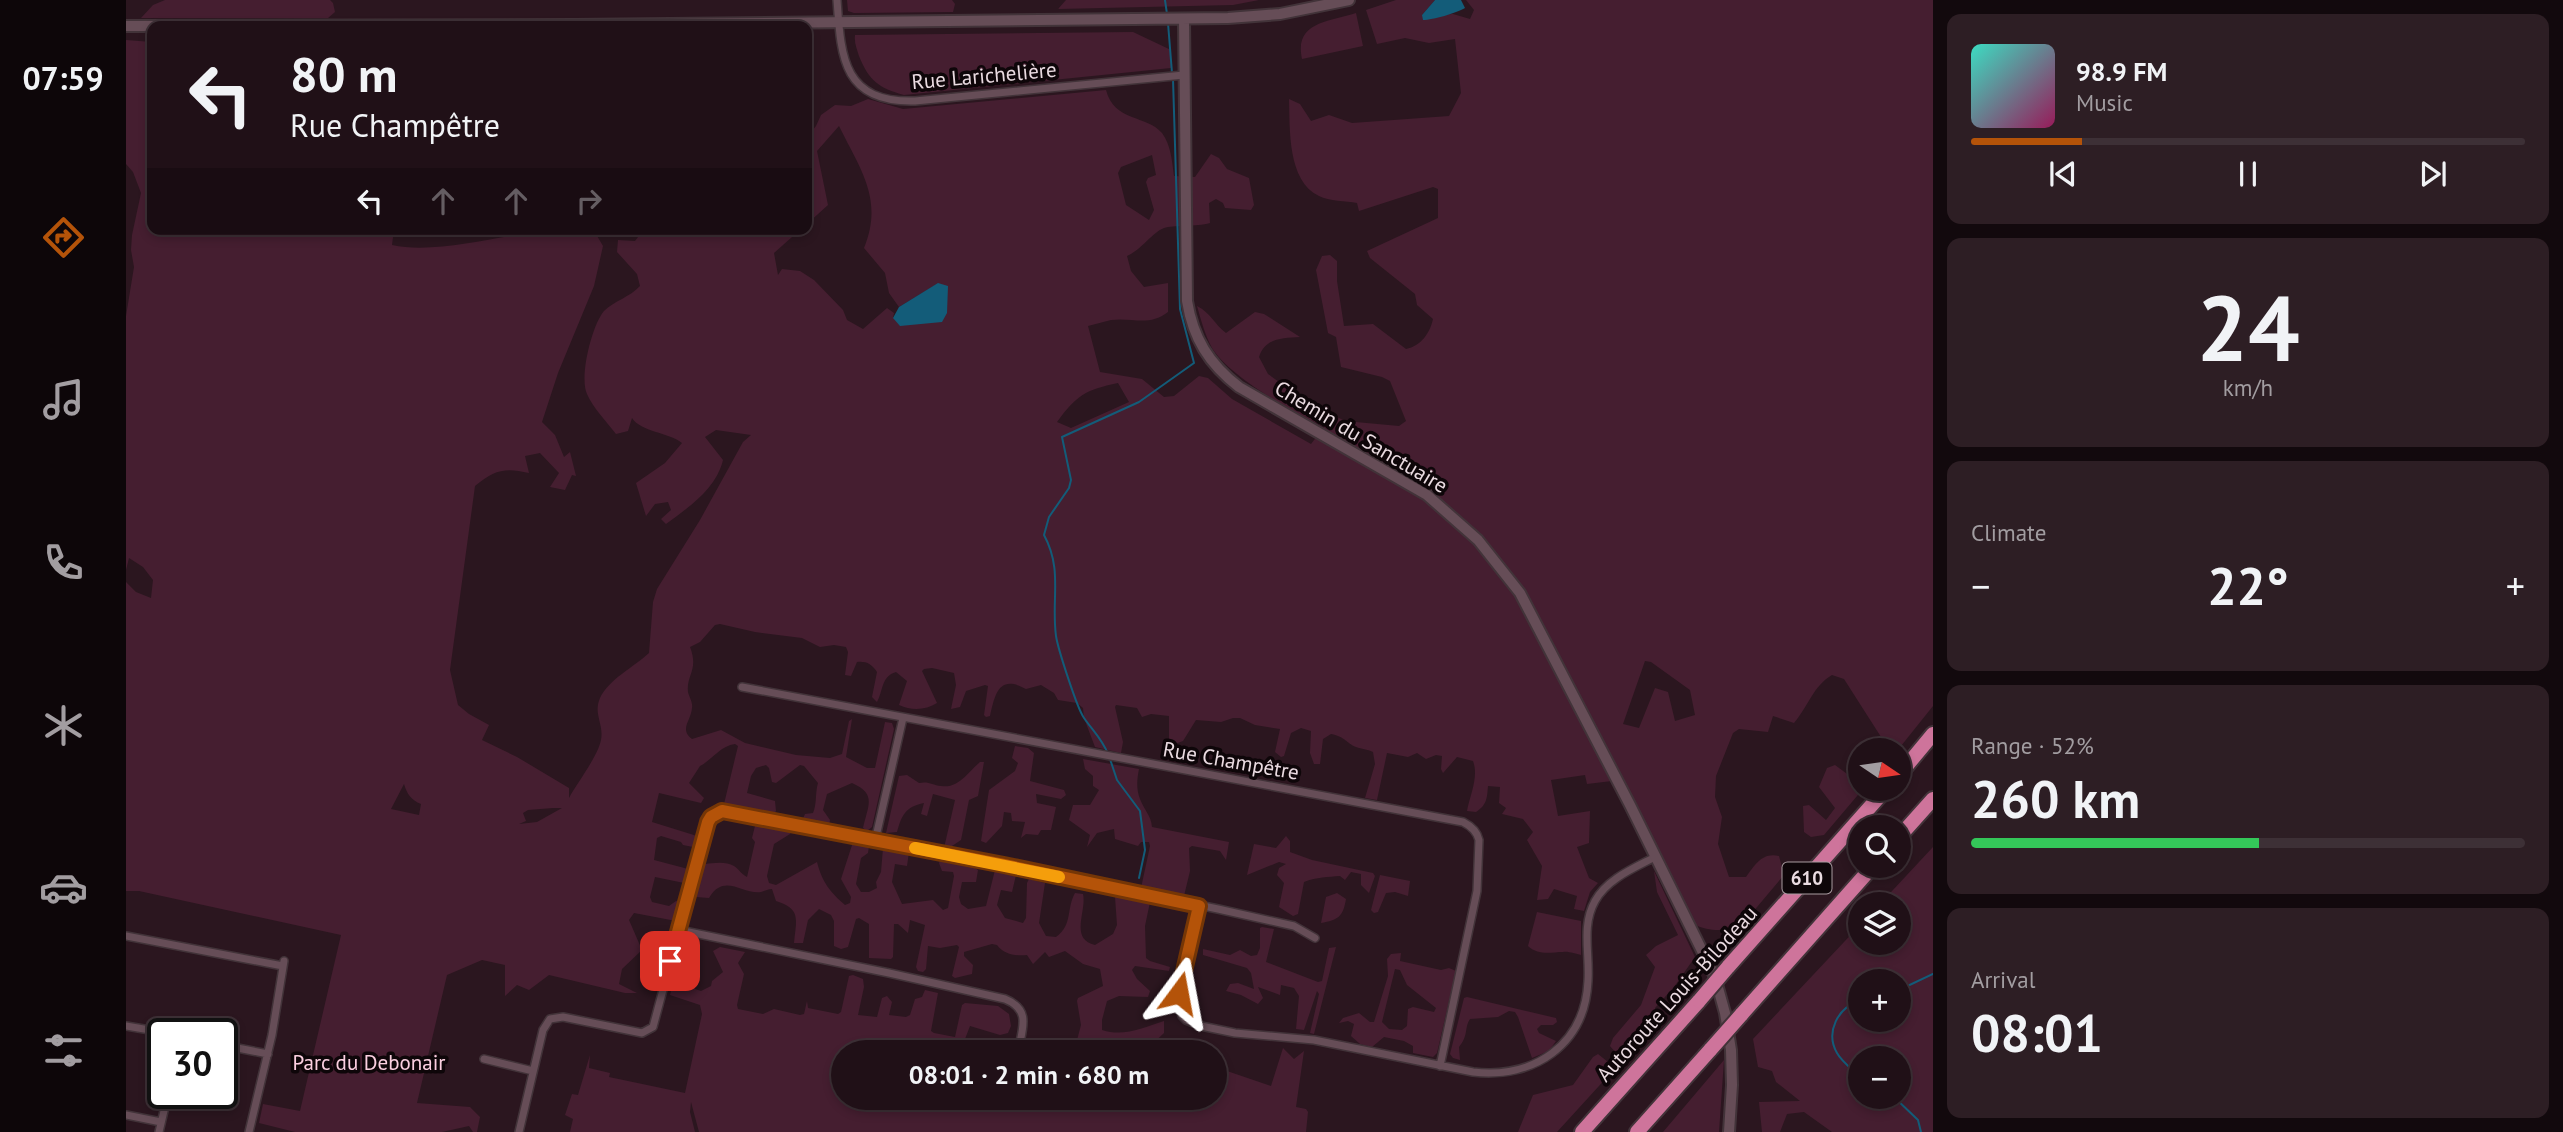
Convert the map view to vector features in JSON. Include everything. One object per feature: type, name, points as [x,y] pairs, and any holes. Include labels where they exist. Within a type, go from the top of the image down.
[{"type":"highway","points":[[1911,761],[1933,734]]},
{"type":"highway","points":[[1911,824],[1933,799]]},
{"type":"highway","name":"Autoroute Louis-Bilodeau","points":[[1582,1132],[1874,802]]},
{"type":"highway","name":"610","points":[[1637,1132],[1862,878]]},
{"type":"street","name":"Rue Larichelière","points":[[837,0],[844,60],[853,79],[865,92],[894,101],[1184,75]]},
{"type":"street","points":[[812,22],[1184,19],[1280,14],[1349,0]]},
{"type":"street","name":"Chemin du Sanctuaire","points":[[1184,19],[1187,301],[1194,330],[1203,350],[1223,374],[1239,387],[1427,495],[1465,527],[1511,579],[1528,606],[1703,952],[1722,1000],[1732,1059],[1729,1132]]},
{"type":"street","points":[[126,26],[147,26]]},
{"type":"street","name":"Rue Champêtre","points":[[742,687],[1469,825],[1478,834],[1479,840],[1477,891],[1440,1066]]},
{"type":"street","points":[[875,841],[902,718]]},
{"type":"street","points":[[519,1132],[545,1024],[556,1016],[635,1033],[647,1032],[656,1019],[708,822],[716,813],[730,812],[1199,906],[1294,926],[1315,938]]},
{"type":"street","points":[[1199,906],[1177,1002],[1186,1020],[1236,1033],[1305,1039],[1482,1073],[1511,1072],[1531,1066],[1558,1049],[1572,1033],[1585,1005],[1589,975],[1587,928],[1596,900],[1612,881],[1655,857]]},
{"type":"street","points":[[679,930],[1005,999],[1018,1006],[1023,1016],[1020,1040]]},
{"type":"street","points":[[126,936],[284,963],[268,1054],[249,1132]]},
{"type":"street","points":[[126,1026],[147,1030]]},
{"type":"street","points":[[238,1048],[268,1054]]},
{"type":"street","points":[[484,1059],[533,1071]]},
{"type":"street","points":[[159,1132],[164,1109]]},
{"type":"street","points":[[126,1115],[161,1122]]},
{"type":"green space","points":[[165,0],[330,0],[335,12],[328,18],[141,18],[153,5]]},
{"type":"green space","points":[[847,0],[952,0],[955,4],[953,12],[854,13],[848,11]]},
{"type":"green space","points":[[1066,0],[1259,0],[1233,5],[1058,9]]},
{"type":"green space","name":"Parc du Debonair","points":[[1396,0],[1435,0],[1422,15],[1453,14],[1470,19],[1474,10],[1466,0],[1933,0],[1933,706],[1907,738],[1882,738],[1844,679],[1832,675],[1815,691],[1794,723],[1773,716],[1768,732],[1739,729],[1733,733],[1716,776],[1715,797],[1722,817],[1718,844],[1729,877],[1746,877],[1760,860],[1773,855],[1779,856],[1784,875],[1741,926],[1718,930],[1696,925],[1621,777],[1612,781],[1587,784],[1585,775],[1551,780],[1558,816],[1590,811],[1589,843],[1577,847],[1589,878],[1598,883],[1590,892],[1584,911],[1574,909],[1577,896],[1554,889],[1548,899],[1537,900],[1542,866],[1527,840],[1533,832],[1523,819],[1502,814],[1506,808],[1499,803],[1500,787],[1488,786],[1487,798],[1482,807],[1476,812],[1467,811],[1475,780],[1473,761],[1457,757],[1443,773],[1442,756],[1426,759],[1417,753],[1408,757],[1387,753],[1377,800],[1365,798],[1375,764],[1373,752],[1356,747],[1336,735],[1331,734],[1323,739],[1320,764],[1314,764],[1310,753],[1311,731],[1301,728],[1291,733],[1284,756],[1281,757],[1275,752],[1280,729],[1255,725],[1240,718],[1221,722],[1196,720],[1183,741],[1169,746],[1169,716],[1151,714],[1142,717],[1137,708],[1116,705],[1123,742],[1121,753],[1095,747],[1083,708],[1077,703],[1058,700],[1054,693],[1041,685],[1026,689],[1017,685],[1004,685],[996,694],[990,716],[986,717],[984,715],[988,686],[966,691],[960,707],[951,709],[956,685],[954,673],[932,668],[922,671],[937,703],[914,709],[899,705],[907,681],[896,672],[885,681],[877,702],[872,697],[877,672],[871,665],[857,662],[851,676],[845,675],[848,652],[846,647],[820,647],[802,638],[720,624],[715,625],[700,642],[690,647],[693,667],[688,686],[692,706],[686,728],[688,735],[692,739],[721,730],[745,743],[796,755],[830,758],[842,754],[849,721],[852,719],[846,757],[867,768],[875,768],[885,722],[892,723],[894,729],[872,827],[867,831],[863,828],[868,796],[852,783],[827,794],[823,810],[830,820],[829,826],[802,821],[805,814],[813,813],[818,783],[804,766],[800,765],[776,783],[772,782],[766,765],[756,768],[751,776],[747,793],[775,801],[776,811],[773,815],[724,804],[738,746],[735,744],[725,747],[700,766],[689,783],[704,798],[701,803],[659,793],[652,822],[697,836],[693,847],[661,836],[657,838],[654,860],[692,870],[689,884],[655,877],[650,897],[652,902],[669,906],[676,901],[683,902],[676,921],[634,913],[629,920],[642,950],[622,969],[619,984],[637,993],[625,993],[549,975],[529,990],[517,985],[505,996],[505,965],[482,960],[447,975],[417,1103],[470,1107],[480,1117],[477,1132],[473,1132],[469,1126],[442,1132],[295,1132],[259,1123],[263,1104],[300,1111],[341,935],[139,891],[126,891],[126,582],[136,592],[151,598],[153,580],[143,567],[129,558],[126,570],[126,316],[134,267],[132,235],[141,193],[133,172],[126,164],[126,40],[147,42],[147,235],[396,235],[392,245],[421,248],[516,235],[597,235],[603,246],[594,286],[558,373],[542,422],[555,435],[564,457],[570,452],[576,476],[572,475],[565,490],[550,487],[559,473],[540,453],[525,456],[529,473],[500,471],[475,486],[450,670],[458,705],[489,725],[482,740],[569,788],[569,798],[592,761],[601,740],[598,709],[600,698],[616,679],[649,653],[653,602],[657,589],[700,520],[743,442],[751,435],[716,430],[705,437],[723,460],[708,489],[666,524],[661,519],[671,510],[668,502],[655,504],[646,516],[636,483],[665,463],[682,443],[636,423],[632,418],[628,431],[616,434],[593,404],[585,386],[588,351],[599,318],[604,311],[640,286],[637,274],[617,252],[618,240],[635,241],[640,235],[794,235],[774,253],[778,275],[782,269],[800,271],[814,280],[843,310],[847,320],[863,329],[887,308],[894,313],[893,318],[937,284],[899,307],[889,293],[885,273],[864,248],[870,230],[870,199],[867,185],[839,126],[817,151],[828,205],[812,219],[812,131],[821,115],[835,105],[851,106],[868,99],[903,109],[1106,90],[1116,108],[1156,127],[1162,133],[1169,148],[1174,176],[1195,177],[1211,154],[1219,158],[1227,169],[1249,178],[1254,205],[1251,210],[1225,208],[1223,203],[1216,199],[1209,203],[1210,223],[1164,228],[1127,256],[1131,271],[1144,287],[1168,283],[1168,312],[1154,319],[1119,319],[1088,326],[1100,372],[1142,379],[1164,397],[1174,396],[1199,376],[1208,378],[1232,399],[1311,444],[1324,427],[1263,393],[1233,371],[1212,348],[1197,306],[1226,333],[1255,312],[1264,314],[1300,337],[1281,339],[1265,346],[1259,357],[1268,374],[1307,402],[1345,421],[1399,426],[1406,421],[1390,381],[1341,367],[1336,337],[1328,333],[1316,270],[1322,256],[1330,255],[1337,261],[1337,281],[1344,326],[1373,324],[1406,349],[1416,345],[1427,334],[1433,319],[1417,305],[1415,294],[1370,258],[1367,251],[1438,218],[1438,189],[1433,187],[1359,211],[1357,203],[1319,196],[1301,179],[1296,166],[1290,138],[1289,99],[1300,104],[1311,121],[1329,115],[1352,123],[1449,116],[1461,93],[1455,39],[1429,43],[1405,38],[1377,44],[1366,10]],"holes":[[[1152,155],[1156,175],[1148,178],[1146,182],[1154,210],[1149,220],[1126,205],[1118,173],[1121,167]],[[1118,383],[1129,402],[1071,428],[1057,422],[1070,406],[1089,391]],[[1645,661],[1651,662],[1690,690],[1695,715],[1675,721],[1668,692],[1655,688],[1639,728],[1623,724]],[[404,784],[410,796],[421,804],[419,815],[391,809]],[[562,808],[537,822],[519,824],[526,821],[523,813],[528,810]]]},
{"type":"green space","points":[[1356,13],[1363,46],[1302,59],[1303,37],[1308,31],[1324,22]]},
{"type":"green space","points":[[1133,32],[1171,50],[1171,68],[904,95],[881,86],[871,77],[859,56],[855,38],[855,35]]},
{"type":"green space","points":[[1015,746],[1028,748],[1034,753],[1030,781],[1064,790],[1066,795],[1061,799],[1036,794],[1037,803],[1056,807],[1051,830],[1041,830],[1038,835],[1026,834],[1021,838],[1025,822],[1012,821],[1011,813],[1004,812],[1002,826],[986,843],[981,841],[989,790],[1015,771],[1018,763],[1012,758]]},
{"type":"green space","points":[[1083,759],[1139,769],[1138,792],[1152,827],[1229,842],[1226,860],[1220,851],[1192,846],[1189,848],[1190,871],[1184,896],[1141,888],[1149,842],[1141,842],[1138,846],[1115,839],[1114,829],[1097,833],[1087,847],[1090,835],[1069,820],[1073,805],[1090,805],[1099,790],[1093,786],[1093,776],[1085,769]]},
{"type":"green space","points":[[980,762],[984,762],[978,796],[969,800],[961,840],[946,850],[944,848],[955,800],[933,794],[927,816],[921,814],[924,803],[912,807],[905,813],[897,832],[886,833],[899,776],[907,775],[919,783],[953,785]]},
{"type":"green space","points":[[1835,765],[1848,775],[1848,802],[1852,802],[1824,835],[1811,837],[1804,832],[1803,806],[1809,805],[1826,820],[1835,808],[1819,787],[1827,768]]},
{"type":"green space","points":[[759,822],[792,829],[790,834],[774,844],[767,876],[769,883],[776,885],[817,862],[827,886],[845,905],[850,903],[851,897],[841,879],[853,842],[869,846],[868,853],[861,858],[856,884],[861,892],[877,888],[883,848],[909,852],[907,866],[895,864],[892,882],[902,904],[933,900],[943,910],[948,908],[954,876],[953,872],[942,871],[939,863],[941,858],[970,865],[978,870],[976,882],[962,882],[959,897],[961,904],[968,909],[986,906],[995,870],[1016,875],[1012,892],[1001,890],[997,905],[1005,918],[1023,923],[1026,918],[1029,879],[1045,883],[1039,923],[1046,936],[1056,937],[1065,927],[1075,893],[1083,894],[1083,937],[1095,945],[1113,934],[1117,925],[1115,897],[1150,902],[1145,926],[1146,958],[1170,967],[1169,971],[1135,966],[1132,970],[1150,991],[1148,997],[1119,996],[1107,1001],[1102,1030],[1125,1032],[1164,1021],[1164,1033],[1157,1040],[1077,1040],[1081,1025],[1078,998],[1103,986],[1100,969],[1083,964],[1065,951],[1049,957],[1045,952],[1033,964],[1027,955],[1011,954],[992,944],[964,952],[964,956],[973,965],[972,974],[955,978],[952,976],[959,947],[957,945],[940,948],[928,946],[926,969],[923,972],[918,971],[916,967],[925,925],[910,920],[908,933],[898,924],[894,924],[891,959],[869,958],[869,924],[859,918],[856,919],[848,947],[841,949],[834,946],[834,921],[831,915],[819,909],[808,920],[803,943],[794,943],[796,916],[790,908],[776,901],[772,889],[754,892],[727,885],[715,890],[709,898],[696,897],[705,864],[731,864],[747,877],[755,842],[752,838]]},
{"type":"green space","points":[[1286,836],[1290,841],[1290,852],[1312,860],[1373,873],[1375,876],[1369,893],[1361,885],[1361,874],[1351,872],[1345,880],[1340,876],[1304,882],[1298,914],[1293,916],[1279,907],[1284,883],[1277,875],[1279,868],[1286,864],[1279,862],[1247,875],[1254,844],[1276,848]]},
{"type":"green space","points":[[1933,847],[1933,1132],[1832,1132],[1804,1112],[1787,1114],[1780,1132],[1762,1132],[1759,1102],[1800,1101],[1776,1082],[1772,1071],[1758,1067],[1753,1039],[1848,938],[1848,955],[1911,955],[1911,892],[1891,892],[1904,878],[1911,878],[1911,871]]},
{"type":"green space","points":[[1654,871],[1695,957],[1655,1008],[1655,1025],[1623,1061],[1610,1046],[1613,1038],[1641,1005],[1655,967],[1646,955],[1656,946],[1678,935],[1657,892]]},
{"type":"green space","points":[[1380,875],[1410,881],[1408,896],[1395,892],[1386,893],[1378,912],[1374,913],[1371,910]]},
{"type":"green space","points":[[1337,893],[1346,899],[1341,914],[1332,921],[1321,923],[1326,897]]},
{"type":"green space","points":[[1537,912],[1581,921],[1581,955],[1541,952],[1528,946]]},
{"type":"green space","points":[[1262,927],[1274,929],[1266,962],[1318,982],[1322,981],[1329,948],[1336,947],[1314,1034],[1310,1033],[1319,994],[1317,991],[1304,1030],[1296,1029],[1299,996],[1294,988],[1281,985],[1280,995],[1258,987],[1263,998],[1258,1004],[1226,991],[1230,984],[1238,983],[1254,989],[1251,973],[1247,968],[1203,955],[1203,949],[1230,955],[1240,950],[1251,956],[1257,955]]},
{"type":"green space","points":[[687,941],[698,943],[693,984],[695,989],[701,991],[711,986],[712,981],[723,972],[713,951],[720,947],[745,952],[738,963],[744,974],[738,1009],[763,1014],[774,1009],[800,1015],[804,1014],[807,1001],[808,1008],[838,1014],[841,1012],[849,976],[853,975],[863,979],[864,987],[858,1015],[877,1017],[882,998],[887,996],[892,1002],[889,1015],[906,1017],[910,1015],[915,999],[922,997],[925,990],[938,993],[931,1031],[934,1033],[955,1037],[962,1005],[965,1003],[998,1006],[1009,1014],[1011,1026],[1008,1033],[1000,1035],[970,1026],[965,1039],[969,1040],[831,1040],[831,1110],[1227,1110],[1227,1071],[1271,1086],[1283,1048],[1294,1059],[1304,1051],[1296,1107],[1308,1112],[1306,1132],[699,1132],[691,1102],[690,1112],[695,1132],[570,1132],[573,1119],[565,1115],[572,1094],[578,1095],[590,1055],[589,1068],[610,1073],[609,1077],[685,1093],[702,1014],[700,1005],[670,995],[683,945]]},
{"type":"green space","points":[[1401,953],[1400,961],[1456,971],[1437,1053],[1433,1057],[1413,1053],[1413,1046],[1404,1041],[1384,1037],[1372,1047],[1360,1044],[1351,1036],[1354,1024],[1348,1021],[1339,1023],[1343,1018],[1359,1013],[1374,1022],[1388,976],[1387,959],[1391,954]],"holes":[[[1395,969],[1400,970],[1407,985],[1436,1008],[1434,1012],[1413,1007],[1408,1009],[1407,1026],[1402,1030],[1389,1029],[1382,1022]]]},
{"type":"green space","points":[[1464,998],[1556,1018],[1557,1022],[1553,1025],[1541,1025],[1537,1029],[1539,1033],[1556,1041],[1549,1051],[1532,1058],[1518,1017],[1515,1012],[1509,1011],[1498,1017],[1470,1019],[1459,1047],[1460,1060],[1453,1058],[1450,1054]]},
{"type":"green space","points":[[1598,1054],[1613,1066],[1609,1075],[1557,1132],[1518,1132],[1533,1095],[1573,1085]]},
{"type":"green space","points":[[1724,1060],[1719,1132],[1663,1132]]},
{"type":"water","points":[[1435,0],[1461,0],[1465,8],[1423,20],[1422,15]]},
{"type":"water","points":[[938,283],[948,286],[947,313],[942,322],[900,326],[893,318],[899,307]]},
{"type":"waterway","points":[[1165,0],[1167,14]]},
{"type":"waterway","points":[[1168,23],[1172,73]]},
{"type":"waterway","points":[[1108,754],[1081,712],[1060,653],[1055,622],[1055,573],[1050,548],[1044,535],[1049,517],[1069,488],[1071,480],[1062,437],[1139,402],[1194,363],[1180,309],[1173,79]]},
{"type":"waterway","points":[[1110,759],[1117,780],[1140,811],[1145,850],[1139,878]]},
{"type":"waterway","points":[[1911,984],[1933,974]]},
{"type":"waterway","points":[[1848,1007],[1836,1021],[1832,1037],[1839,1056],[1848,1066]]},
{"type":"waterway","points":[[1907,1109],[1918,1120],[1921,1132]]},
{"type":"slow traffic","points":[[915,848],[1059,877]]},
{"type":"route","points":[[670,961],[708,822],[716,813],[722,811],[1004,865],[1199,906],[1179,993]]}]
